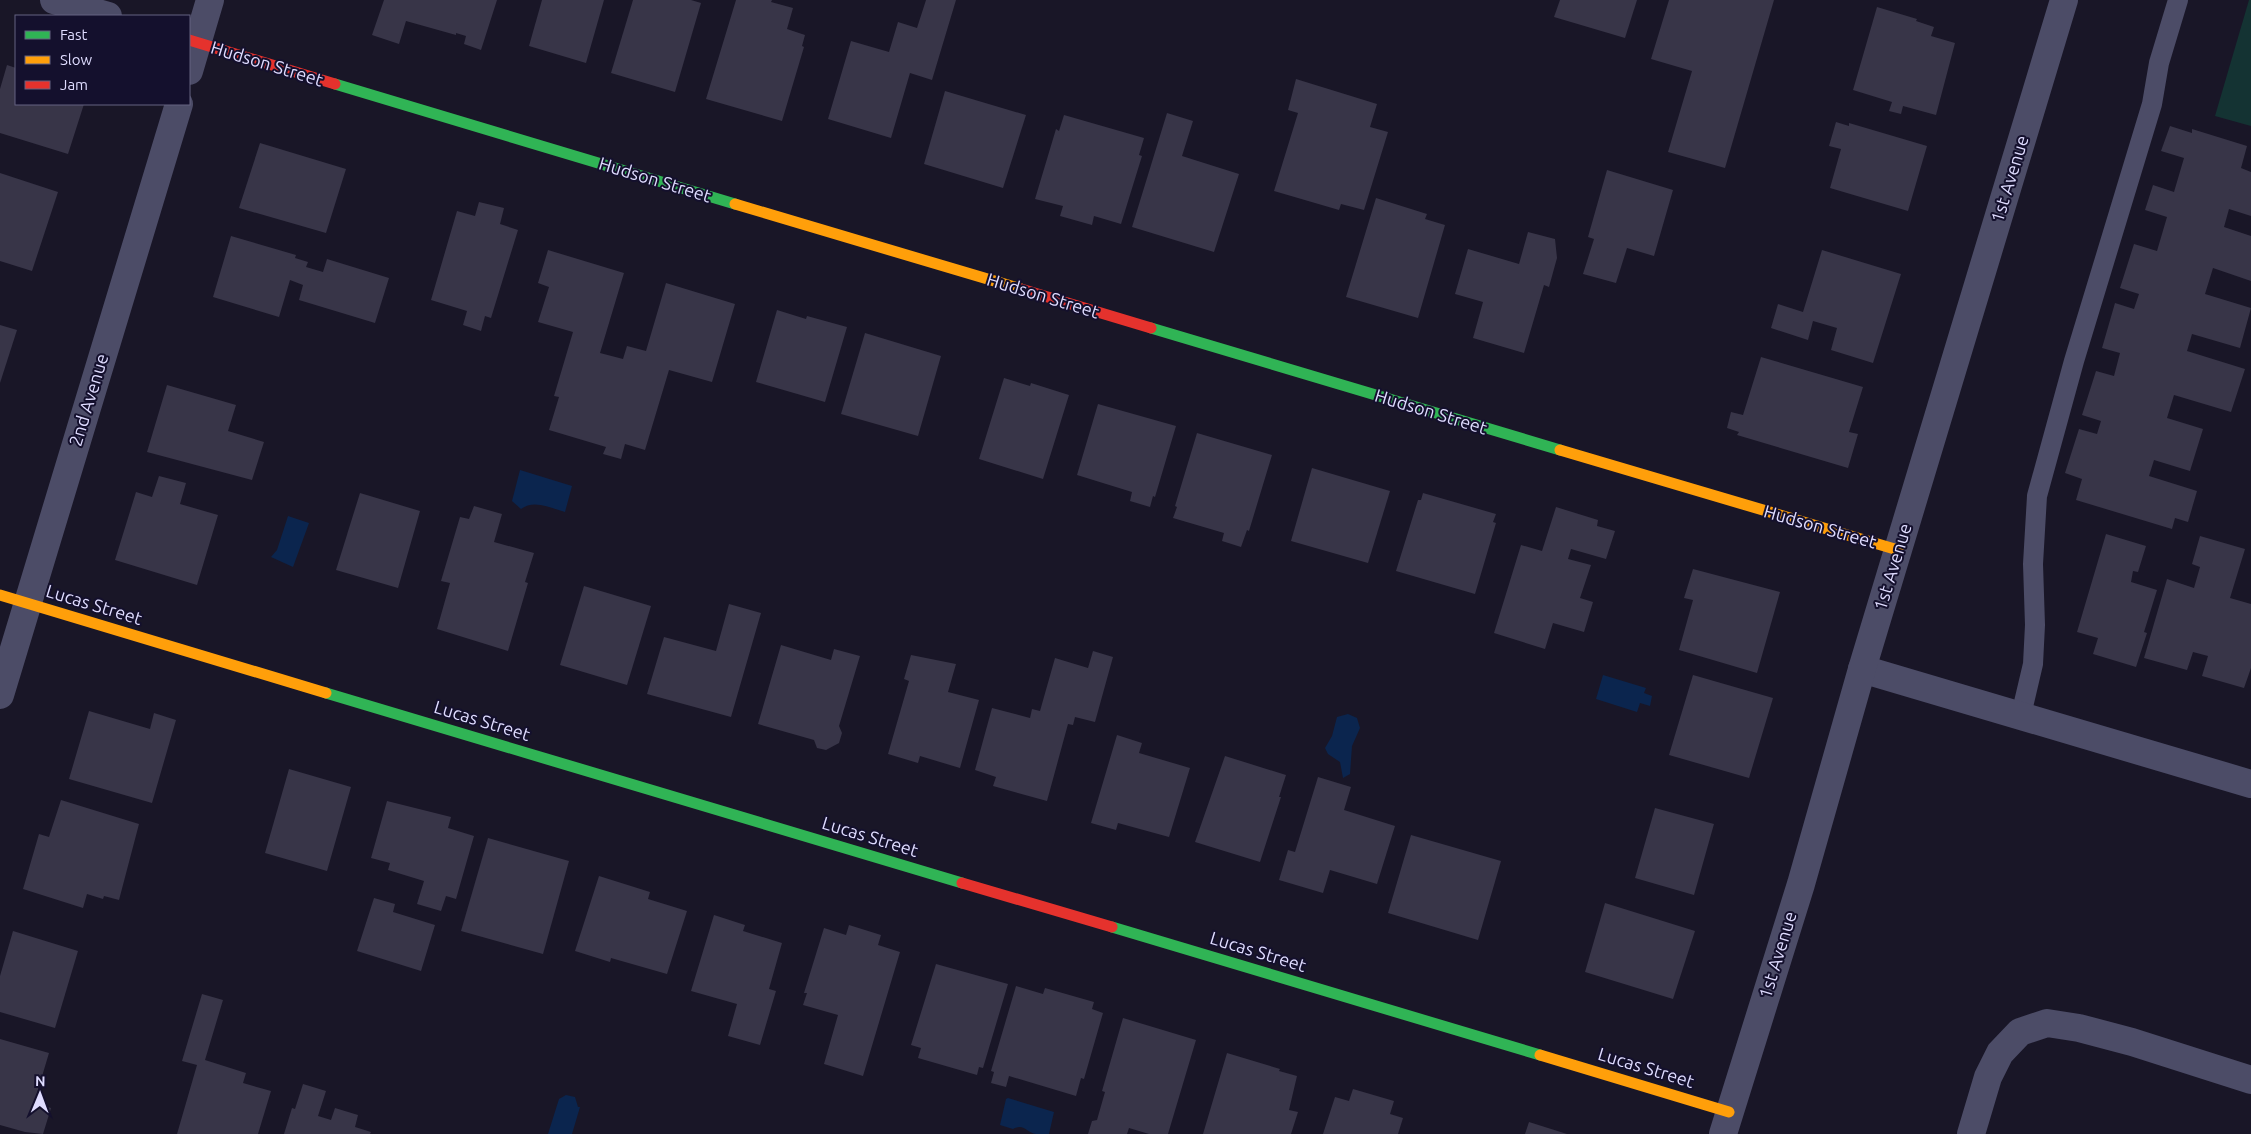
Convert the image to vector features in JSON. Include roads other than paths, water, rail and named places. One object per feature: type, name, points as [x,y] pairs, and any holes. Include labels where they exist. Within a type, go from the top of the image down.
[{"type":"street","points":[[54,0],[105,15]]},
{"type":"street","points":[[190,64],[193,41],[210,0]]},
{"type":"street","name":"1st Avenue","points":[[1726,1123],[1801,884],[1862,669],[2064,0]]},
{"type":"street","name":"Hudson Street","points":[[193,41],[1898,550]]},
{"type":"street","name":"2nd Avenue","points":[[0,696],[179,105]]},
{"type":"street","name":"Lucas Street","points":[[0,595],[1726,1123]]},
{"type":"street","points":[[1862,669],[2251,784]]},
{"type":"street","points":[[1971,1134],[1988,1077],[2000,1052],[2020,1032],[2047,1023],[2079,1028],[2123,1040],[2251,1080]]},
{"type":"lane","points":[[2021,715],[2034,664],[2035,625],[2032,564],[2037,496],[2074,361],[2152,104],[2159,63],[2178,0]]},
{"type":"water","points":[[520,470],[572,486],[565,512],[537,504],[521,509],[512,501]]},
{"type":"water","points":[[288,516],[309,523],[293,567],[271,557],[277,550]]},
{"type":"water","points":[[1603,675],[1646,688],[1644,693],[1652,696],[1650,706],[1640,703],[1637,712],[1596,699]]},
{"type":"water","points":[[1348,714],[1357,718],[1360,728],[1352,746],[1350,774],[1343,778],[1340,762],[1328,754],[1325,748],[1332,736],[1337,717]]},
{"type":"water","points":[[566,1095],[575,1097],[578,1107],[580,1107],[572,1134],[548,1134],[559,1099]]},
{"type":"water","points":[[1006,1099],[1054,1112],[1049,1134],[1036,1134],[1020,1127],[1013,1129],[1000,1125]]}]
